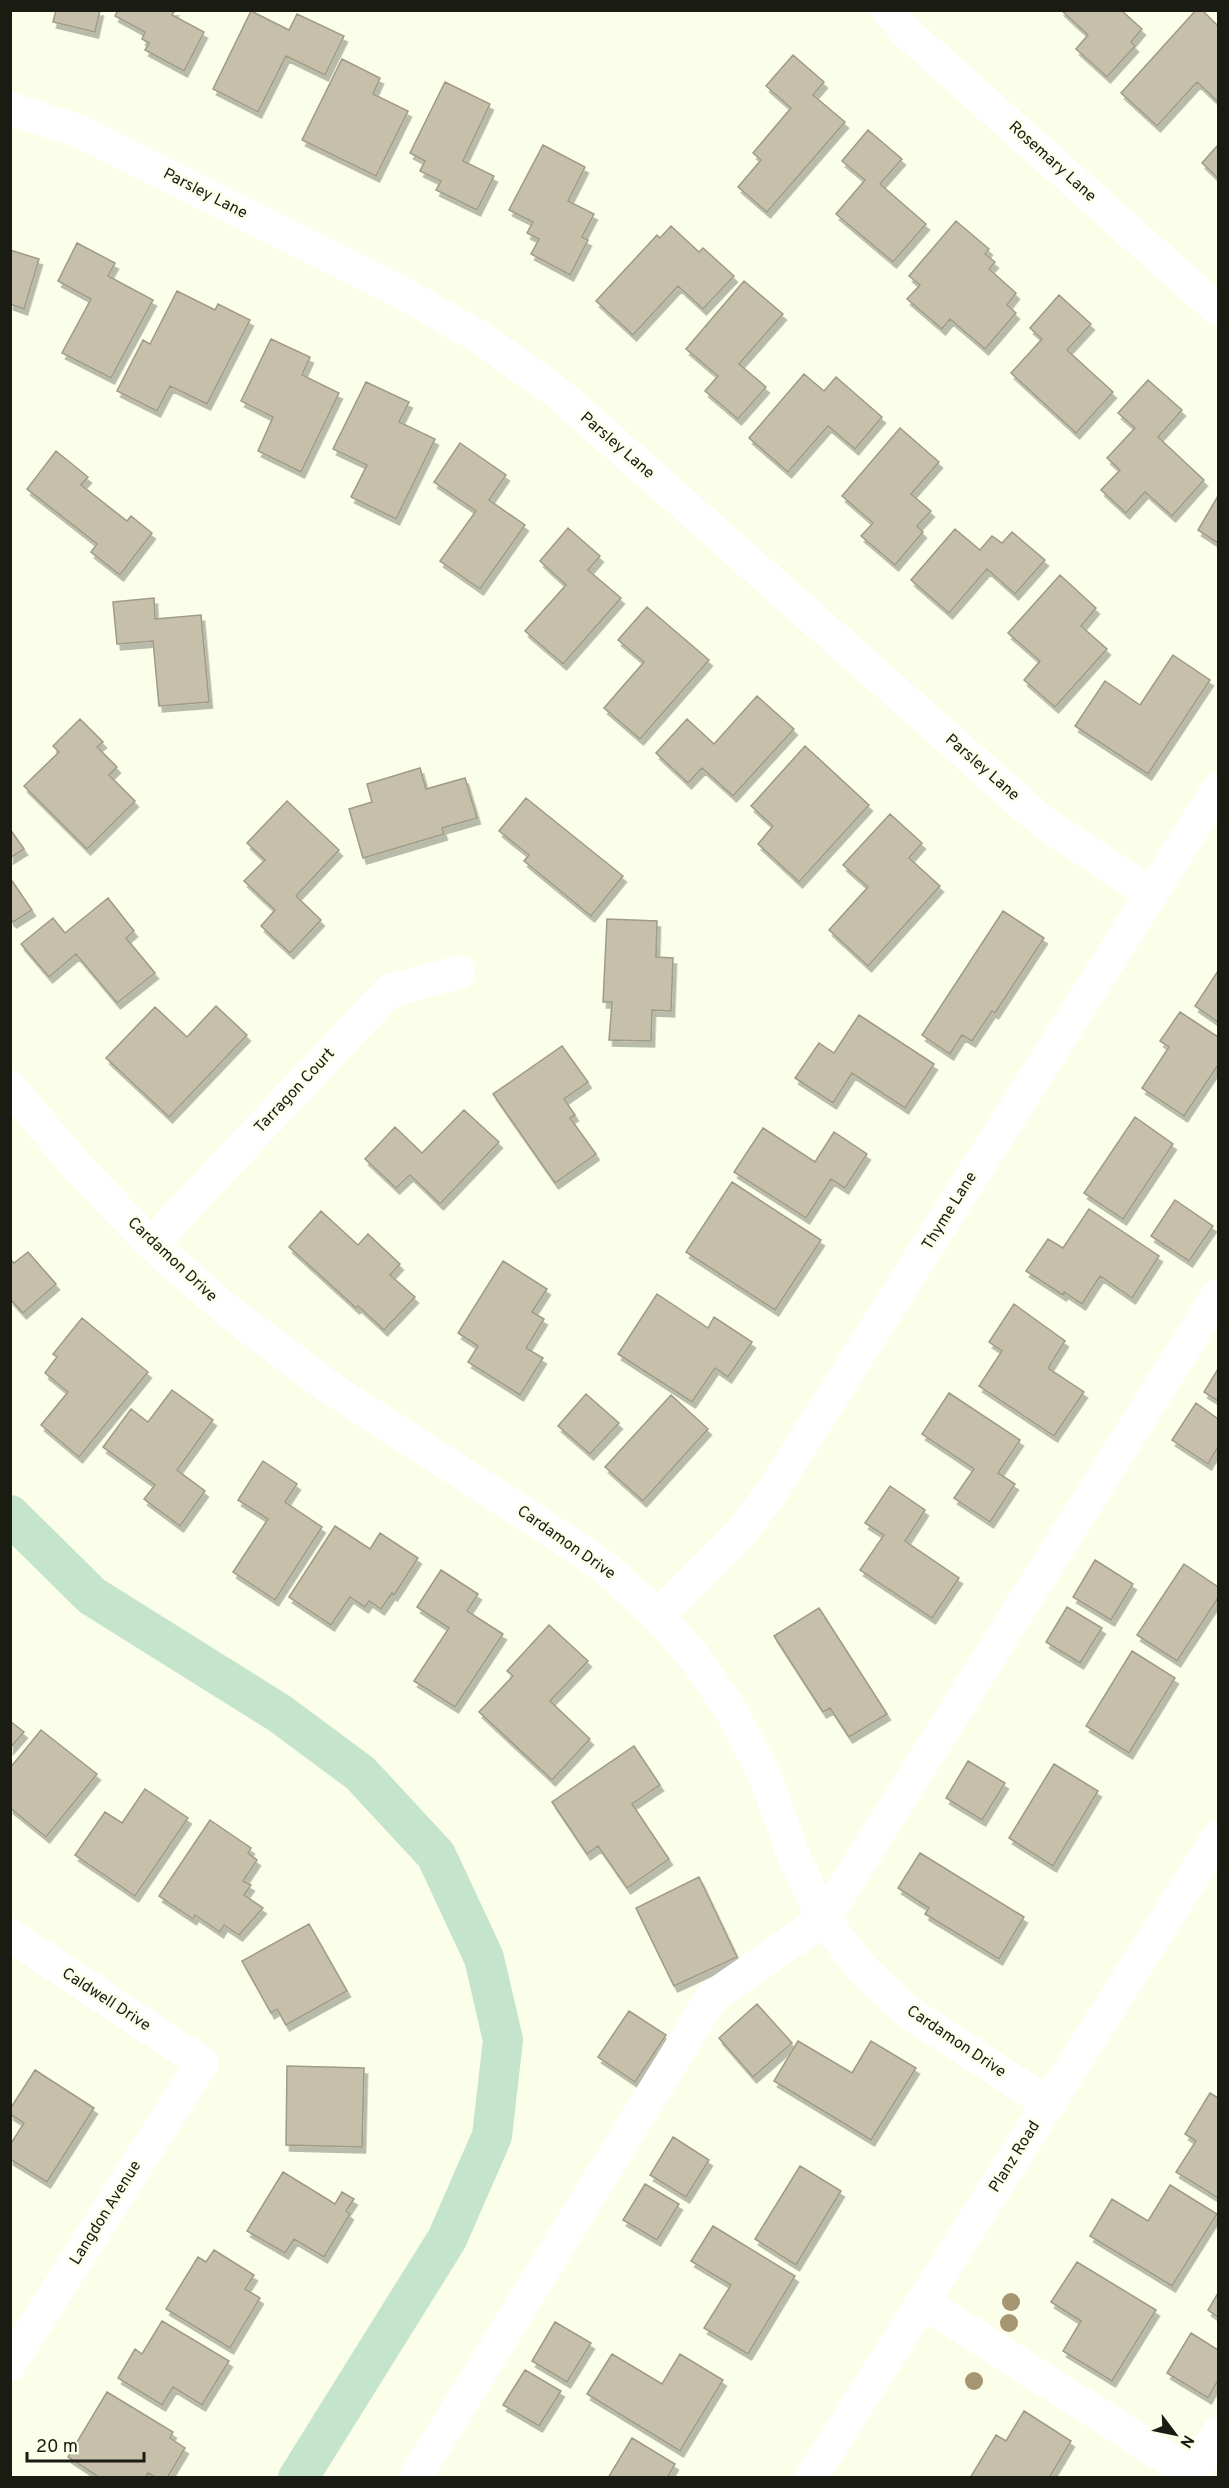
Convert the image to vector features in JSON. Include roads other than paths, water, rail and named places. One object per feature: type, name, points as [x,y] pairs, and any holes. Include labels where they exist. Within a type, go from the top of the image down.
[{"type":"street","name":"Rosemary Lane","points":[[888,10],[904,30],[1218,310]]},
{"type":"street","name":"Parsley Lane","points":[[10,109],[81,132],[399,291],[481,338],[559,394],[1044,823],[1152,894]]},
{"type":"street","name":"Thyme Lane","points":[[658,1616],[741,1533],[771,1493],[1218,789]]},
{"type":"street","name":"Tarragon Court","points":[[151,1244],[389,991],[459,972]]},
{"type":"street","name":"Cardamon Drive","points":[[10,1087],[73,1162],[151,1244],[228,1311],[330,1388],[607,1569],[658,1616],[695,1658],[732,1712],[766,1778],[794,1857],[824,1919],[862,1969],[907,2011],[1049,2104]]},
{"type":"street","points":[[414,2478],[712,1997],[824,1919],[1218,1295]]},
{"type":"street","name":"Planz Road","points":[[811,2478],[1218,1837]]},
{"type":"street","name":"Caldwell Drive","points":[[10,1935],[202,2063]]},
{"type":"street","name":"Langdon Avenue","points":[[10,2364],[202,2063]]},
{"type":"street","points":[[922,2302],[1191,2476],[1218,2433]]},
{"type":"waterway","points":[[10,1515],[92,1596],[279,1713],[360,1773],[436,1855],[484,1958],[503,2040],[492,2136],[447,2239],[298,2478]]}]
